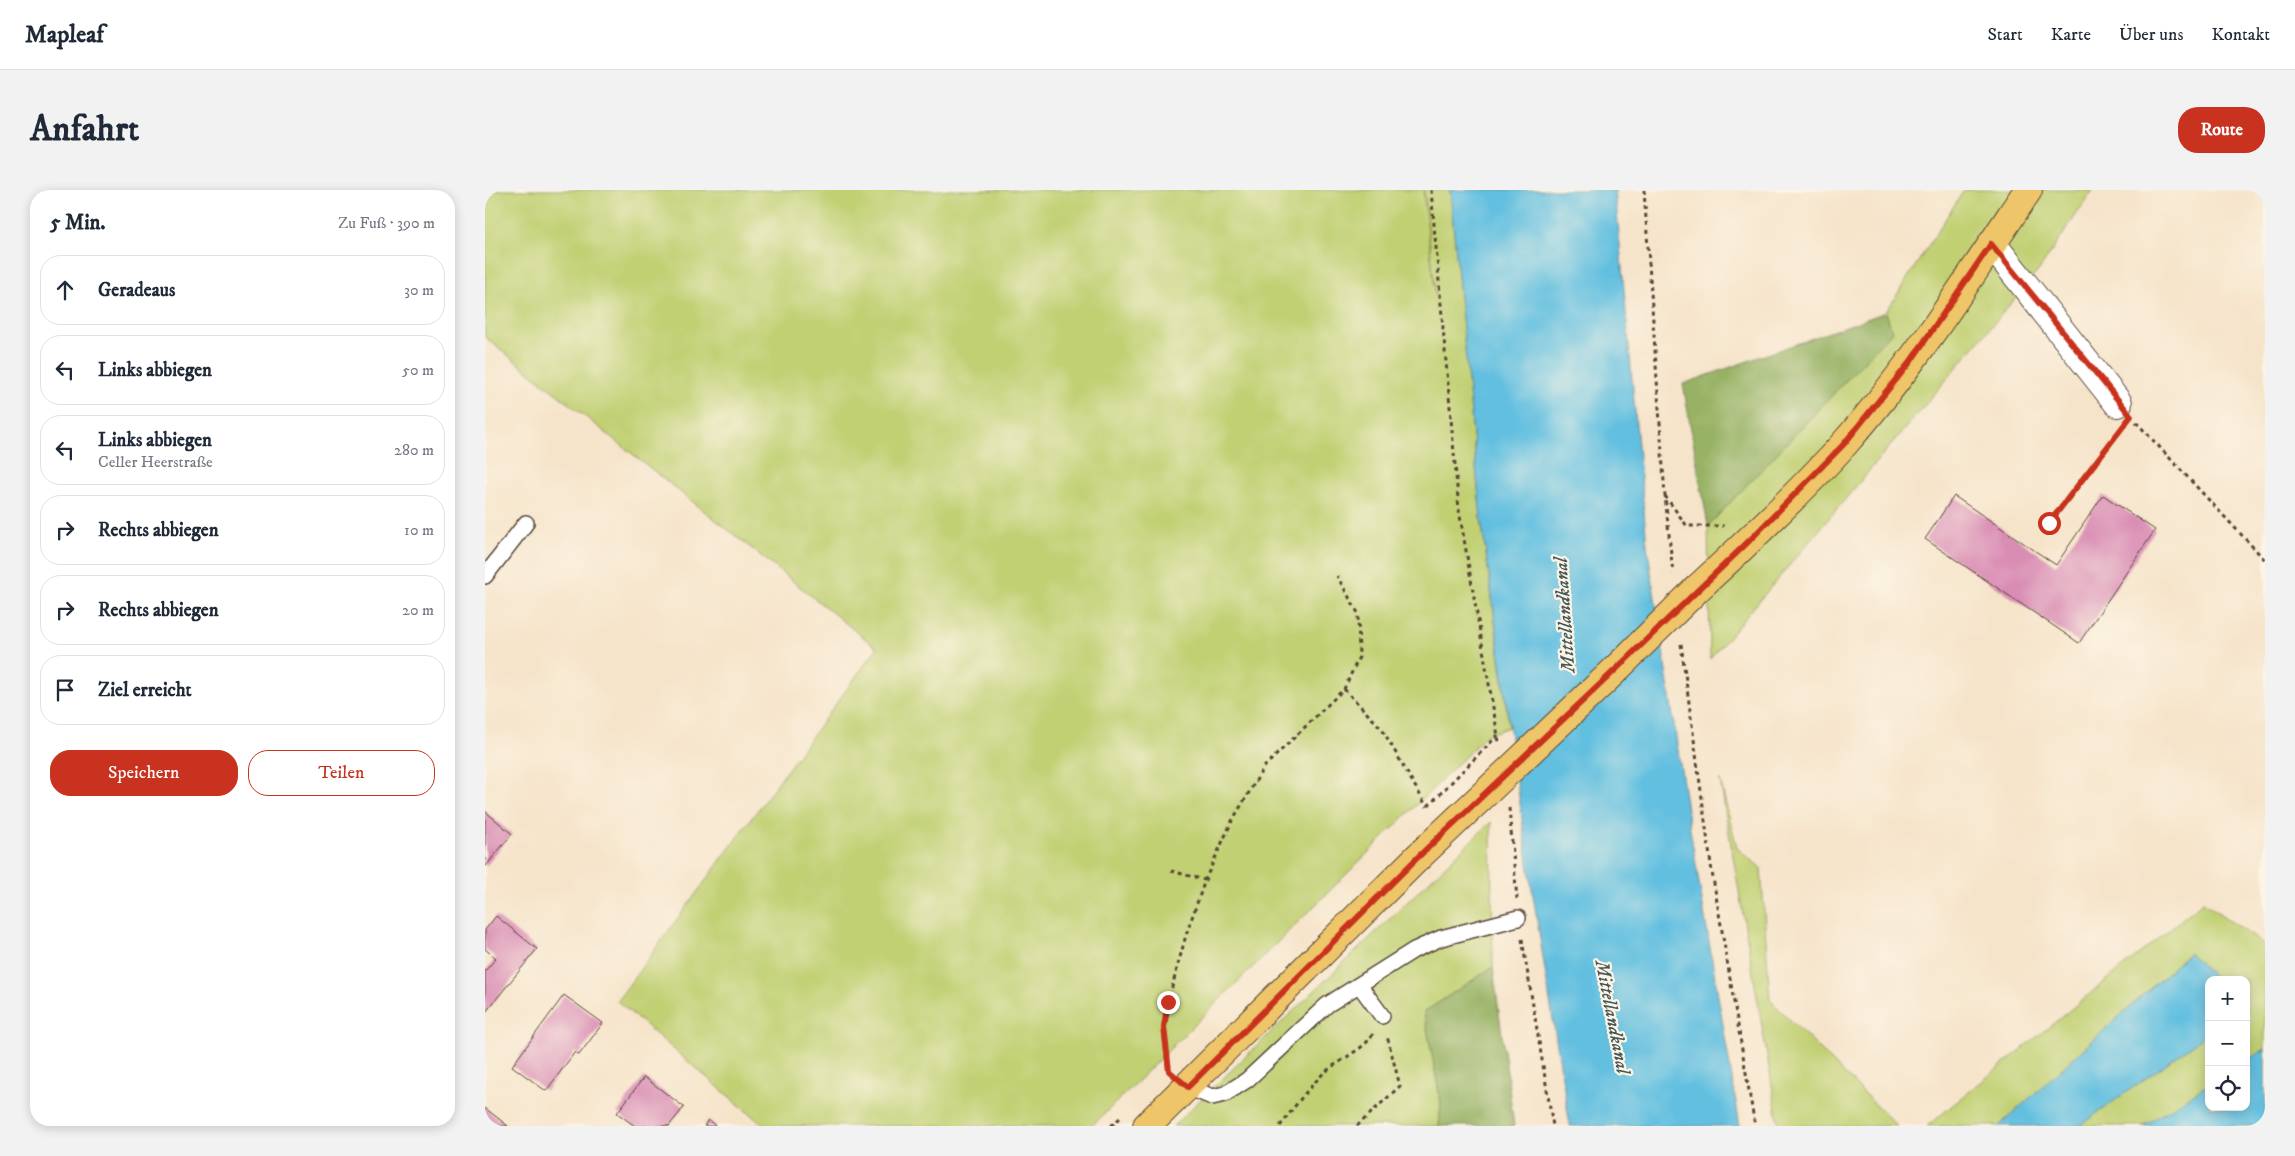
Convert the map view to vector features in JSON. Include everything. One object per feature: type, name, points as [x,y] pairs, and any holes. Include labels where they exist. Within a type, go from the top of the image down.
[{"type":"main road","points":[[1147,1126],[1417,858],[1611,674],[1843,445],[1911,361],[2028,190]]},
{"type":"street","points":[[1991,244],[2124,409]]},
{"type":"lane","points":[[485,576],[526,523]]},
{"type":"lane","points":[[1188,1087],[1212,1097],[1225,1094],[1253,1075],[1327,1004],[1360,986],[1414,950],[1441,938],[1518,918]]},
{"type":"lane","points":[[1360,986],[1382,1016]]},
{"type":"path","points":[[1431,190],[1459,510],[1500,744]]},
{"type":"path","points":[[1644,190],[1665,496],[1673,574]]},
{"type":"path","points":[[2049,523],[2124,409],[2265,560]]},
{"type":"path","points":[[1665,496],[1687,526],[1732,526],[1725,532]]},
{"type":"path","points":[[1188,1087],[1169,1071],[1164,1027],[1168,1002],[1186,936],[1205,880],[1232,821],[1264,767],[1345,689],[1359,657],[1358,613],[1337,576]]},
{"type":"path","points":[[1681,642],[1712,872],[1755,1126]]},
{"type":"path","points":[[1345,689],[1382,729],[1427,808]]},
{"type":"path","points":[[1509,806],[1518,918],[1553,1126]]},
{"type":"path","points":[[1171,871],[1205,880]]},
{"type":"path","points":[[1280,1126],[1319,1076],[1344,1057],[1369,1042],[1382,1016]]},
{"type":"path","points":[[1357,1126],[1400,1086],[1382,1016]]},
{"type":"green space","points":[[485,190],[1423,190],[1436,300],[1424,190],[1450,190],[1480,509],[1509,727],[1487,735],[1092,1126],[764,1126],[617,1001],[877,648],[485,337]]},
{"type":"green space","points":[[1964,190],[2093,190],[2039,270],[1710,659],[1708,526],[1892,332],[1886,312]]},
{"type":"green space","points":[[1886,312],[1892,332],[1708,526],[1683,384]]},
{"type":"green space","points":[[1720,780],[1737,848],[1761,868],[1770,1000],[1897,1126],[1779,1126]]},
{"type":"green space","points":[[1491,822],[1493,967],[1424,1012],[1441,1103],[1439,1126],[1173,1126]]},
{"type":"green space","points":[[2203,902],[2265,945],[2265,1049],[2250,1058],[2250,976],[2213,976],[2189,953],[1999,1126],[1927,1126]]},
{"type":"green space","points":[[1493,967],[1514,1126],[1439,1126],[1441,1103],[1424,1012]]},
{"type":"green space","points":[[2205,1036],[2205,1087],[2143,1126],[2079,1126]]},
{"type":"water","name":"Mittellandkanal","points":[[1450,190],[1615,190],[1647,545],[1689,823],[1740,1126],[1570,1126],[1529,870],[1480,509]]},
{"type":"water","points":[[2189,953],[2213,976],[2205,976],[2205,1036],[2079,1126],[1999,1126]]},
{"type":"water","points":[[2265,1049],[2265,1122],[2256,1126],[2143,1126],[2205,1087],[2205,1111],[2250,1111],[2250,1058]]},
{"type":"building","points":[[2103,495],[2155,530],[2079,643],[1925,539],[1954,496],[2056,565]]},
{"type":"building","points":[[485,811],[512,834],[485,867]]},
{"type":"building","points":[[496,916],[537,949],[485,1013],[485,971],[496,958],[485,949],[485,930]]},
{"type":"building","points":[[564,995],[603,1023],[579,1055],[575,1052],[546,1091],[512,1066]]},
{"type":"building","points":[[644,1077],[684,1107],[669,1126],[635,1126],[617,1113]]},
{"type":"building","points":[[485,1108],[508,1126],[485,1126]]},
{"type":"building","points":[[708,1120],[716,1126],[704,1126]]},
{"type":"route","points":[[1168,1002],[1164,1027],[1169,1071],[1188,1087],[1417,858],[1749,541],[1843,445],[1911,361],[1991,244],[2131,416],[2049,523]]}]
